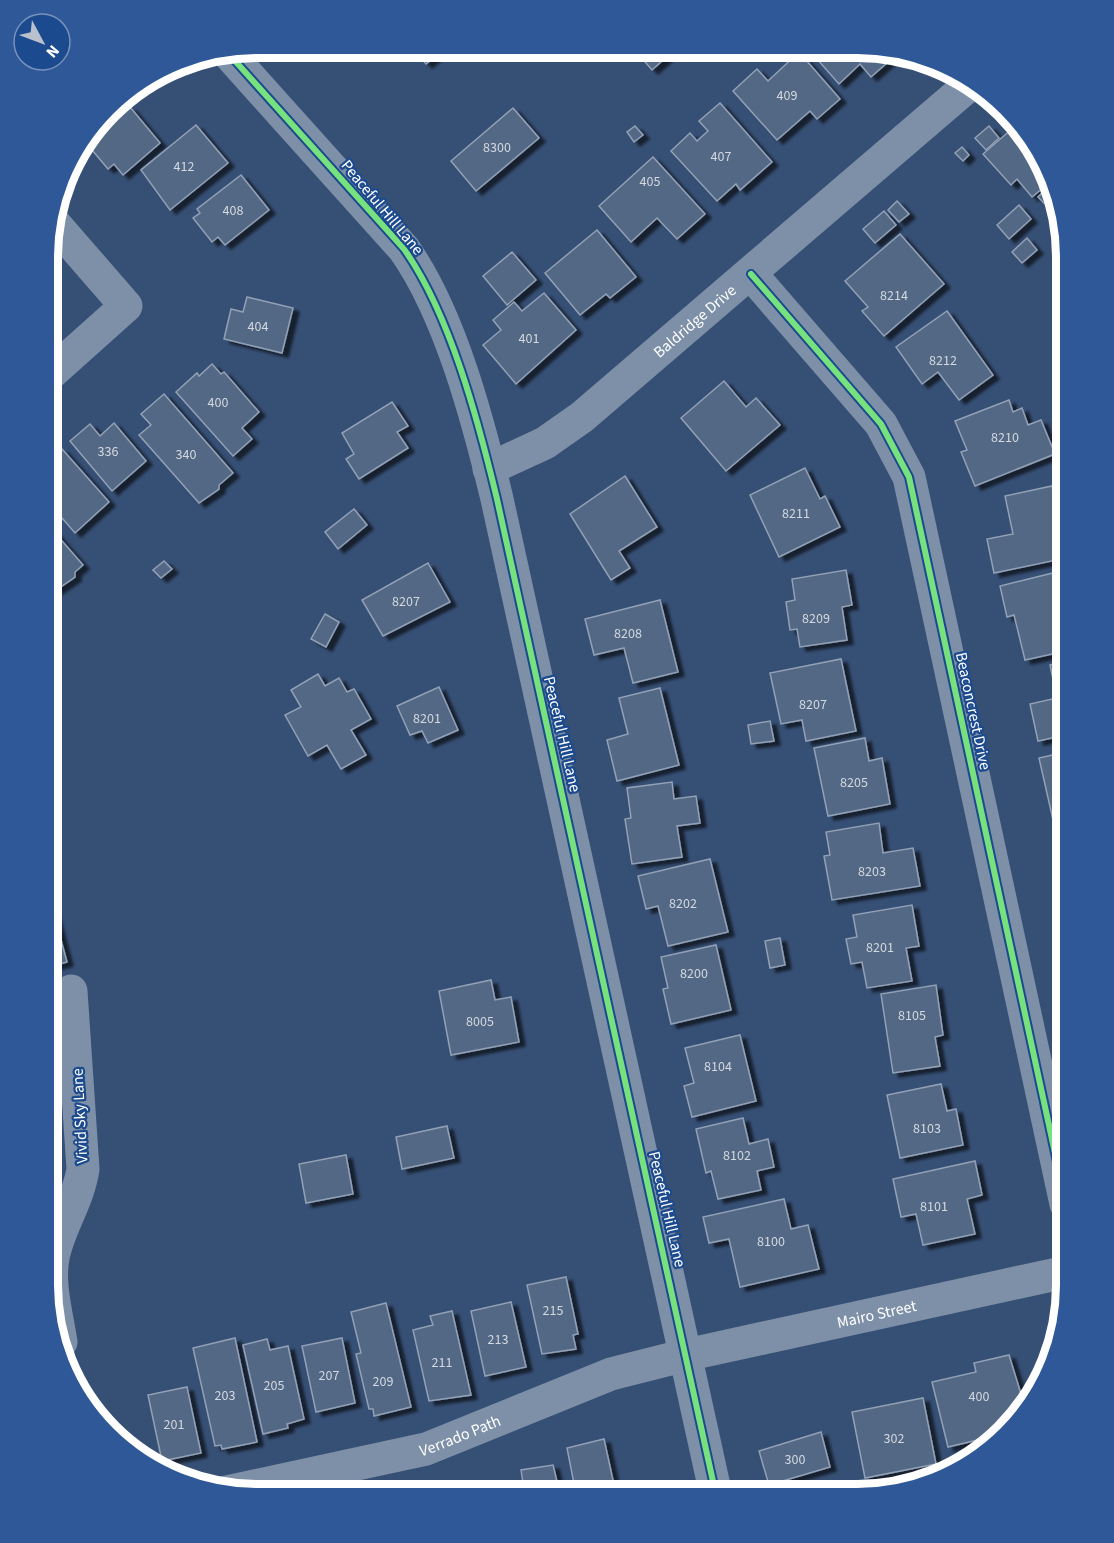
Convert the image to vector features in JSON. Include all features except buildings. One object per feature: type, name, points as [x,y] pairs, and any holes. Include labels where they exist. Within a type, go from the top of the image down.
[{"type":"street","name":"Peaceful Hill Lane","points":[[235,60],[374,213],[423,276],[452,345],[489,469],[714,1484]]},
{"type":"street","name":"Baldridge Drive","points":[[489,469],[545,443],[582,417],[963,90]]},
{"type":"street","points":[[58,367],[126,306],[60,231]]},
{"type":"street","name":"Beaconcrest Drive","points":[[751,274],[881,424],[909,477],[1055,1154]]},
{"type":"street","name":"Vivid Sky Lane","points":[[58,1244],[80,1190],[83,1169],[71,991]]},
{"type":"street","name":"Mairo Street","points":[[686,1355],[1055,1274]]},
{"type":"street","name":"Verrado Path","points":[[264,1484],[426,1449],[611,1374],[686,1355]]},
{"type":"cycle path","points":[[234,60],[404,249],[435,304],[461,369],[497,499],[714,1484]]},
{"type":"cycle path","points":[[751,274],[881,424],[909,477],[1055,1154]]}]
